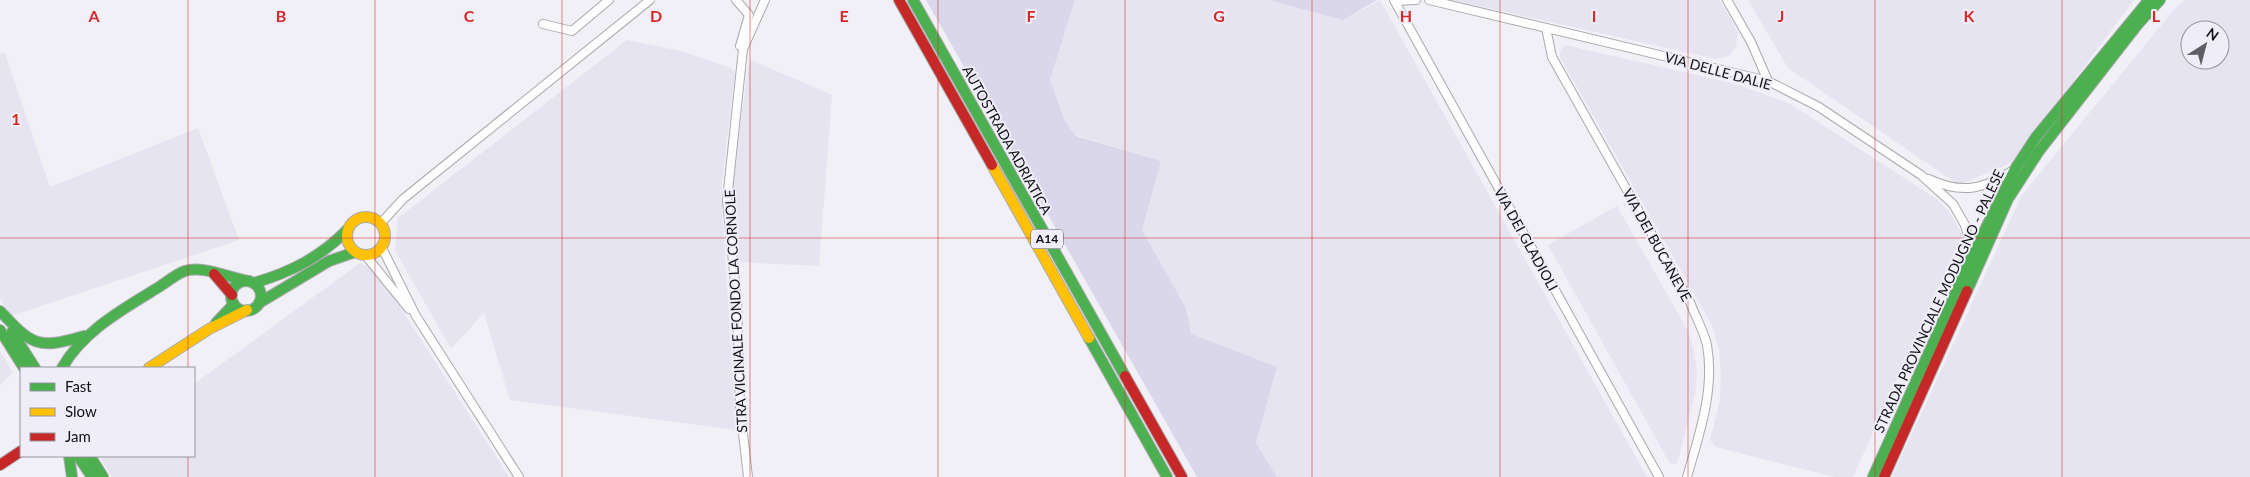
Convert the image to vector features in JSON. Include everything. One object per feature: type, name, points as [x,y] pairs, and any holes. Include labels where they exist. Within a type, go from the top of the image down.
[{"type":"main road","name":"AUTOSTRADA ADRIATICA","points":[[899,0],[1167,477]]},
{"type":"main road","name":"AUTOSTRADA ADRIATICA","points":[[913,0],[1182,477]]},
{"type":"main road","name":"STRADA PROVINCIALE MODUGNO - PALESE","points":[[1873,477],[1973,254],[2015,169],[2036,137],[2149,0]]},
{"type":"main road","name":"STRADA PROVINCIALE MODUGNO - PALESE","points":[[1884,477],[2008,200],[2039,152],[2138,24],[2160,0]]},
{"type":"main road","points":[[210,329],[233,299],[235,286],[286,275],[334,246],[351,224],[362,217],[375,219],[380,223],[385,235],[382,248],[375,254],[366,256],[355,252],[348,242],[348,229]]},
{"type":"main road","points":[[151,367],[210,329],[247,310],[329,261],[355,252]]},
{"type":"main road","points":[[62,367],[66,356],[85,336],[185,271],[196,268],[228,278],[252,282],[261,293],[259,303]]},
{"type":"main road","points":[[212,273],[233,299],[247,310]]},
{"type":"main road","points":[[0,312],[21,335],[38,343],[52,344],[85,336]]},
{"type":"main road","points":[[0,312],[34,367]]},
{"type":"main road","points":[[0,330],[23,367]]},
{"type":"main road","points":[[0,465],[20,452]]},
{"type":"main road","points":[[68,457],[72,477]]},
{"type":"main road","points":[[79,457],[92,477]]},
{"type":"main road","points":[[91,457],[104,477]]},
{"type":"street","points":[[543,24],[572,31],[610,0]]},
{"type":"street","points":[[380,223],[403,199],[650,0]]},
{"type":"street","points":[[736,0],[749,15],[740,46],[743,49]]},
{"type":"street","name":"STRA VICINALE FONDO LA CORNOLE","points":[[748,477],[740,406],[738,320],[727,200],[743,49],[765,0]]},
{"type":"street","points":[[1395,1],[1416,0]]},
{"type":"street","name":"VIA DELLE DALIE","points":[[1428,0],[1768,81],[1819,107],[1921,175],[1953,204],[1965,225],[1973,254]]},
{"type":"street","points":[[1728,0],[1752,42],[1768,81]]},
{"type":"street","name":"VIA DEI GLADIOLI","points":[[1395,1],[1659,477]]},
{"type":"street","name":"VIA DEI BUCANEVE","points":[[1546,28],[1552,57],[1690,302],[1706,345],[1708,382],[1704,411],[1687,477]]},
{"type":"street","points":[[1921,175],[1947,188],[1970,189],[1989,184],[2015,169]]},
{"type":"street","points":[[382,248],[416,316],[519,477]]},
{"type":"street","points":[[366,256],[416,316]]},
{"type":"shaded area","points":[[926,0],[1075,0],[1050,80],[1064,119],[1076,136],[1161,161],[1142,230],[1186,308],[1191,334],[1277,367],[1256,443],[1277,477],[1197,477]]},
{"type":"shaded area","points":[[1075,0],[1268,0],[1343,20],[1380,0],[1647,477],[1277,477],[1256,443],[1277,367],[1191,335],[1186,308],[1142,230],[1161,161],[1076,135],[1064,119],[1050,80]]},
{"type":"shaded area","points":[[1268,0],[1377,0],[1343,20]]},
{"type":"shaded area","points":[[1452,0],[1720,0],[1738,32],[1736,46],[1729,56],[1716,59]]},
{"type":"shaded area","points":[[1748,0],[2134,0],[2013,162],[1959,185],[1788,68]]},
{"type":"shaded area","points":[[2185,0],[2250,0],[2250,477],[1892,477],[2022,195],[2177,6]]},
{"type":"shaded area","points":[[627,40],[681,51],[731,68],[735,72],[721,192],[736,430],[510,400],[484,313],[451,349],[395,250],[398,218]]},
{"type":"shaded area","points":[[1565,45],[1732,83],[1789,103],[1938,200],[1952,216],[1962,235],[1853,477],[1835,477],[1716,447],[1710,440],[1720,400],[1721,375],[1719,351],[1713,327],[1560,57],[1560,52]]},
{"type":"shaded area","points":[[0,53],[5,53],[50,187],[198,128],[239,240],[11,316],[0,298]]},
{"type":"shaded area","points":[[751,60],[832,95],[819,266],[738,262],[735,236],[739,232],[736,213],[732,211],[731,200],[748,67]]},
{"type":"shaded area","points":[[1617,206],[1688,331],[1694,351],[1697,372],[1695,394],[1678,461],[1675,464],[1671,464],[1668,460],[1548,245]]},
{"type":"shaded area","points":[[360,263],[371,268],[395,299],[509,477],[112,477],[100,457],[195,457],[195,383]]},
{"type":"shaded area","points":[[0,351],[13,372],[0,385]]},
{"type":"traffic: fast","points":[[913,0],[1125,376]]},
{"type":"traffic: fast","points":[[1873,477],[1973,254],[2015,169],[2036,137],[2149,0]]},
{"type":"traffic: fast","points":[[1967,291],[2008,199],[2039,151],[2138,24],[2160,0]]},
{"type":"traffic: fast","points":[[254,283],[280,274],[305,262],[327,248],[348,229]]},
{"type":"traffic: fast","points":[[259,303],[329,261],[355,252]]},
{"type":"traffic: fast","points":[[63,367],[92,332],[182,272],[200,270],[249,281]]},
{"type":"traffic: fast","points":[[246,281],[252,282],[260,290],[261,296],[260,302],[252,310],[246,311],[240,310],[232,302],[231,296],[232,290],[240,282],[246,281]]},
{"type":"traffic: fast","points":[[216,323],[234,304]]},
{"type":"traffic: fast","points":[[0,311],[28,338],[36,342],[56,343],[84,336]]},
{"type":"traffic: fast","points":[[0,330],[23,367]]},
{"type":"traffic: fast","points":[[12,332],[34,367]]},
{"type":"traffic: fast","points":[[1089,338],[1167,477]]},
{"type":"traffic: fast","points":[[69,457],[72,477]]},
{"type":"traffic: fast","points":[[79,457],[92,477]]},
{"type":"traffic: fast","points":[[91,457],[103,477]]},
{"type":"traffic: slow","points":[[992,165],[1089,338]]},
{"type":"traffic: slow","points":[[366,217],[380,222],[385,236],[380,250],[366,255],[352,250],[347,236],[352,222],[366,217]]},
{"type":"traffic: slow","points":[[151,367],[209,329],[247,310]]},
{"type":"traffic: jam","points":[[899,0],[992,165]]},
{"type":"traffic: jam","points":[[214,274],[232,295]]},
{"type":"traffic: jam","points":[[1884,477],[1967,291]]},
{"type":"traffic: jam","points":[[1125,376],[1182,477]]},
{"type":"traffic: jam","points":[[0,465],[20,452]]}]
